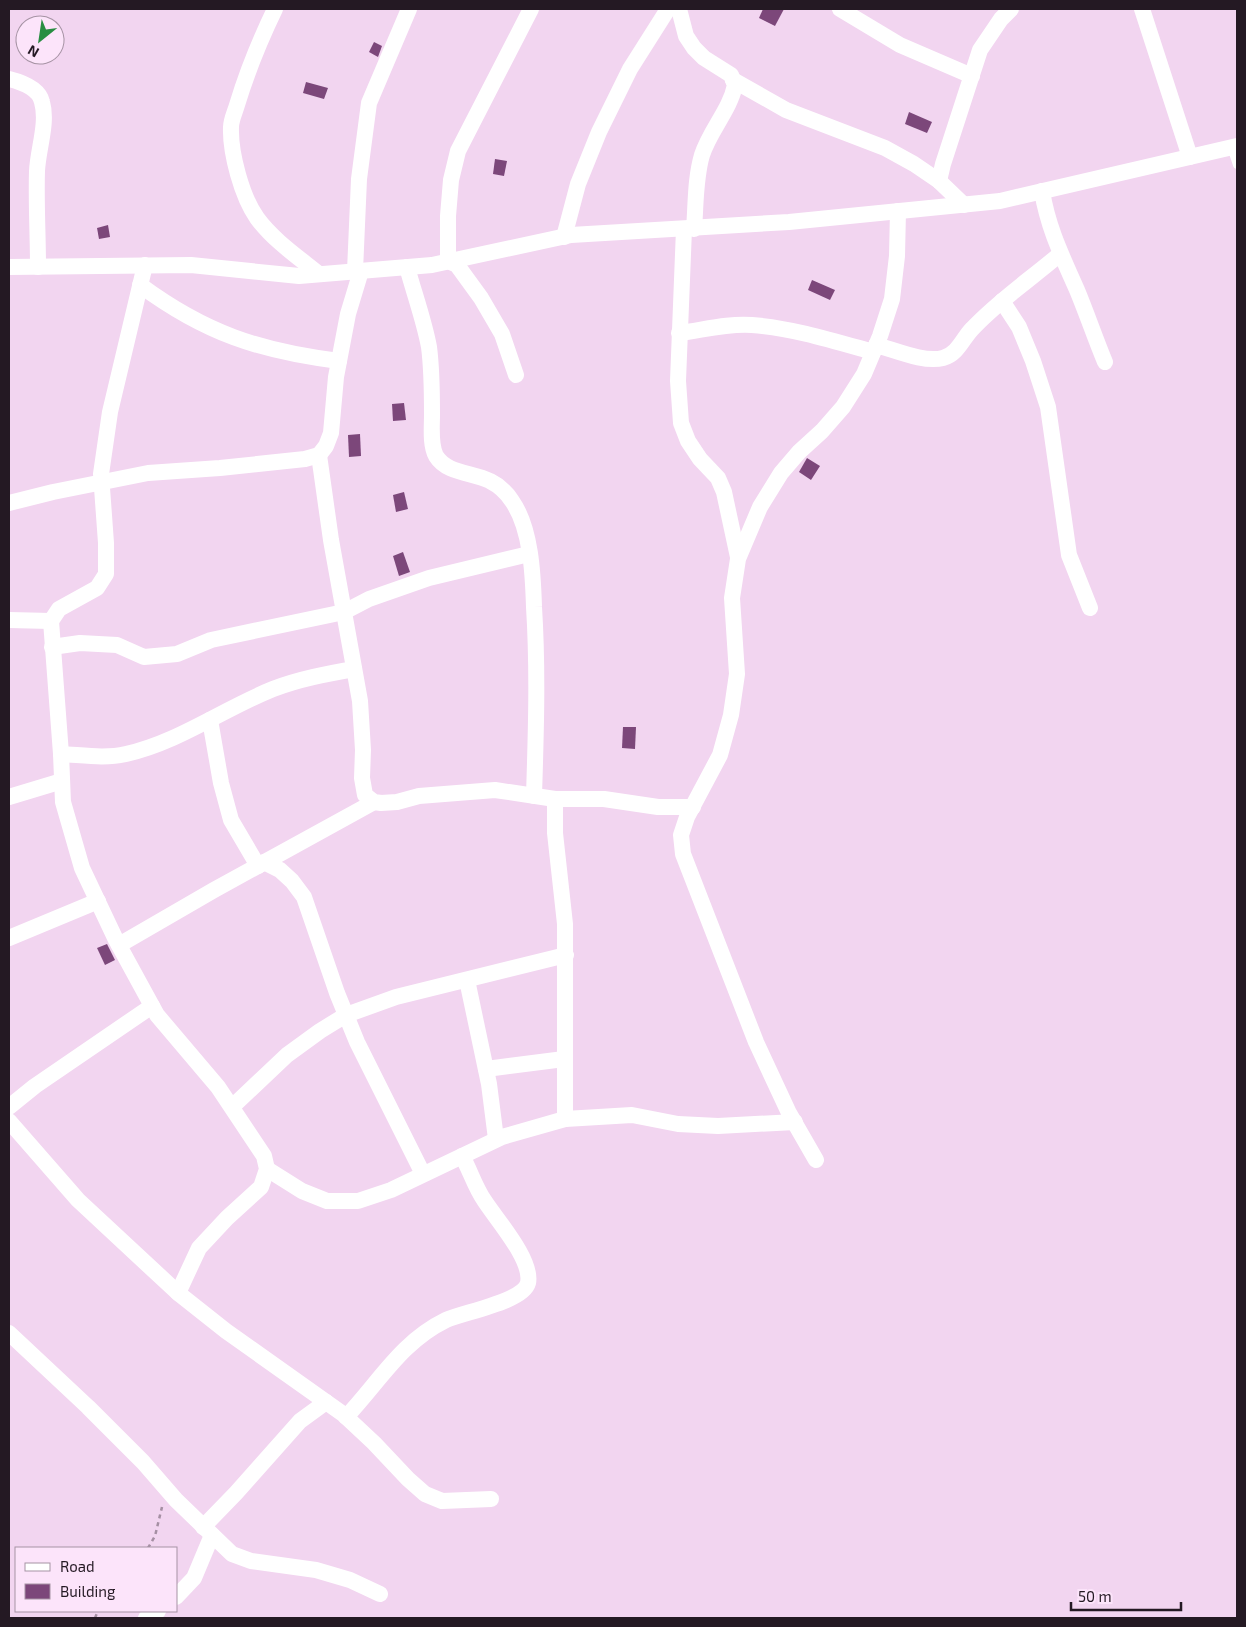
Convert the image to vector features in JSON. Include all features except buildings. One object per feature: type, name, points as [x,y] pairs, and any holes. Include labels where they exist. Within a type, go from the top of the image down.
[{"type":"street","points":[[275,9],[242,90],[231,126],[236,167],[244,196],[257,218],[274,237],[319,274]]},
{"type":"street","points":[[9,503],[148,473],[305,459],[319,454],[326,446],[331,433],[336,377],[358,271],[359,179],[369,103],[409,9]]},
{"type":"street","points":[[448,261],[448,216],[451,180],[458,151],[491,84],[532,9]]},
{"type":"street","points":[[564,237],[578,184],[598,132],[630,69],[668,9]]},
{"type":"street","points":[[679,9],[686,36],[694,48],[704,58],[731,75],[735,85],[732,97],[717,122],[702,154],[697,179],[689,229],[679,334],[678,381],[681,424],[700,459],[718,478],[724,492],[738,557]]},
{"type":"street","points":[[840,9],[900,45],[972,76]]},
{"type":"street","points":[[939,181],[980,50],[1001,19],[1011,9]]},
{"type":"street","points":[[1142,9],[1190,157]]},
{"type":"street","points":[[9,79],[22,83],[37,92],[42,101],[42,137],[38,168],[38,267]]},
{"type":"street","points":[[733,80],[786,110],[884,148],[914,164],[939,181],[964,205]]},
{"type":"street","points":[[9,267],[190,265],[299,276],[407,267],[448,261],[564,237],[689,229],[1000,201],[1234,147]]},
{"type":"street","points":[[1042,191],[1046,216],[1105,362]]},
{"type":"street","points":[[816,1160],[756,1042],[682,854],[681,834],[720,755],[731,715],[737,674],[732,598],[738,557],[760,507],[781,473],[843,407],[864,374],[892,299],[897,256],[898,211]]},
{"type":"street","points":[[679,334],[720,327],[750,325],[781,328],[931,359],[944,358],[954,352],[970,331],[1002,301],[1060,254]]},
{"type":"street","points":[[448,261],[457,265],[481,298],[502,334],[516,375]]},
{"type":"street","points":[[145,265],[110,412],[100,474],[106,543],[106,574],[97,588],[59,610],[51,621],[63,802],[82,868],[119,946],[157,1015],[218,1087],[264,1156],[267,1169],[261,1187],[227,1218],[199,1248],[178,1293]]},
{"type":"street","points":[[407,267],[428,345],[432,369],[432,437],[435,455],[442,463],[490,481],[505,492],[513,502],[525,528],[533,581],[537,685],[534,796]]},
{"type":"street","points":[[140,285],[187,317],[222,334],[251,344],[308,357],[339,361]]},
{"type":"street","points":[[1002,301],[1019,327],[1033,361],[1048,407],[1069,555],[1090,608]]},
{"type":"street","points":[[319,454],[331,540],[360,700],[363,750],[362,778],[365,795],[374,802]]},
{"type":"street","points":[[52,647],[80,643],[117,646],[144,657],[177,654],[211,640],[344,612],[369,599],[429,578],[529,554]]},
{"type":"street","points":[[9,620],[51,621]]},
{"type":"street","points":[[61,754],[96,756],[125,754],[172,739],[272,690],[308,677],[354,669]]},
{"type":"street","points":[[210,720],[231,820],[261,864],[280,870],[292,881],[304,897],[346,1015],[372,1074],[423,1174]]},
{"type":"street","points":[[9,798],[62,781]]},
{"type":"street","points":[[119,946],[261,864],[374,802],[396,802],[419,796],[494,790],[555,799],[604,799],[658,807],[693,807]]},
{"type":"street","points":[[555,799],[555,833],[565,924],[566,955],[565,1119]]},
{"type":"street","points":[[9,938],[98,901]]},
{"type":"street","points":[[232,1107],[287,1055],[346,1015],[396,997],[566,955]]},
{"type":"street","points":[[467,980],[489,1084],[496,1139]]},
{"type":"street","points":[[9,1107],[36,1086],[152,1006]]},
{"type":"street","points":[[486,1070],[564,1059]]},
{"type":"street","points":[[267,1169],[302,1191],[328,1201],[358,1201],[391,1190],[496,1139],[565,1119],[632,1114],[678,1124],[718,1126],[795,1122]]},
{"type":"street","points":[[9,1122],[78,1200],[178,1293],[226,1331],[346,1417],[425,1494],[442,1501],[491,1499]]},
{"type":"street","points":[[346,1417],[366,1397],[404,1350],[422,1333],[448,1319],[518,1295],[527,1286],[528,1280],[524,1260],[483,1199],[462,1156]]},
{"type":"street","points":[[9,1333],[88,1407],[143,1462],[207,1531],[232,1554],[251,1561],[316,1570],[350,1580],[380,1594]]},
{"type":"street","points":[[178,1595],[194,1578],[207,1531],[236,1493],[300,1421],[326,1402]]},
{"type":"lane","points":[[1234,147],[1237,165]]},
{"type":"path","points":[[149,1547],[155,1536],[167,1490]]}]
